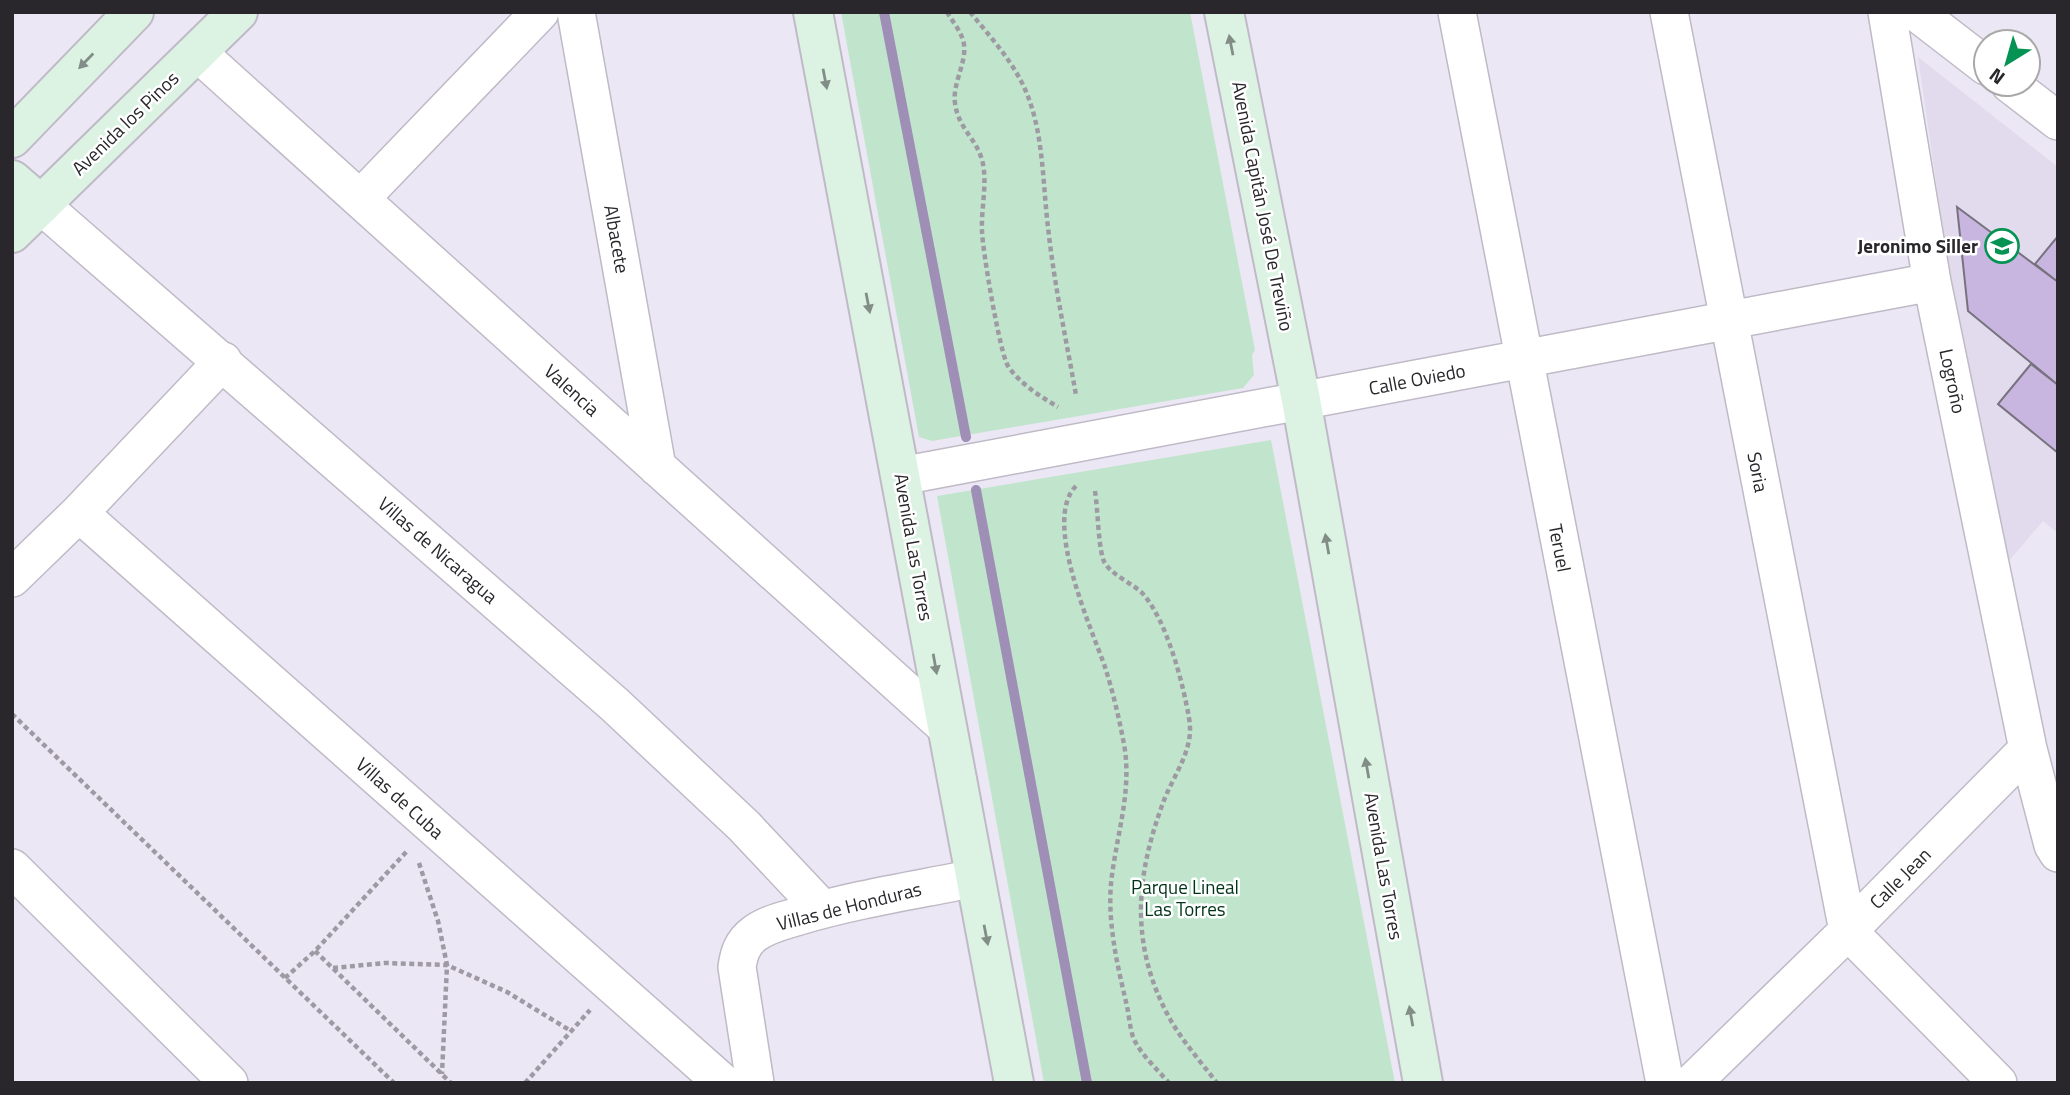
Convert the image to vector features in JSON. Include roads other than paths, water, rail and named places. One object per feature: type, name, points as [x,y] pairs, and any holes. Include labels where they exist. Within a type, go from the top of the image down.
[{"type":"street","points":[[12,138],[134,12]]},
{"type":"street","name":"Avenida los Pinos","points":[[12,233],[238,12]]},
{"type":"street","points":[[360,198],[540,12]]},
{"type":"street","name":"Albacete","points":[[576,12],[657,467]]},
{"type":"street","name":"Avenida Las Torres","points":[[813,12],[1014,1083]]},
{"type":"street","name":"Avenida Capitán José De Treviño","points":[[1224,12],[1301,400]]},
{"type":"street","name":"Teruel","points":[[1457,12],[1522,359],[1665,1083]]},
{"type":"street","name":"Soria","points":[[1669,12],[1848,931]]},
{"type":"street","name":"Logroño","points":[[1887,12],[1932,282],[2028,749]]},
{"type":"street","points":[[1916,12],[1972,55]]},
{"type":"street","name":"Valencia","points":[[198,53],[946,727]]},
{"type":"street","points":[[2028,98],[2058,121]]},
{"type":"street","points":[[12,180],[41,205]]},
{"type":"street","name":"Villas de Nicaragua","points":[[41,205],[614,704],[744,826],[822,909]]},
{"type":"street","name":"Calle Oviedo","points":[[901,476],[1932,282]]},
{"type":"street","points":[[12,578],[79,513],[223,361]]},
{"type":"street","name":"Avenida Las Torres","points":[[1301,400],[1423,1083]]},
{"type":"street","name":"Villas de Cuba","points":[[79,513],[422,836],[612,985],[723,1083]]},
{"type":"street","points":[[2028,749],[2053,845],[2058,853]]},
{"type":"street","name":"Calle Jean","points":[[1692,1083],[1848,931],[2028,749]]},
{"type":"street","points":[[12,868],[229,1083]]},
{"type":"street","name":"Villas de Honduras","points":[[755,1083],[738,980],[738,954],[745,942],[769,925],[822,909],[975,878]]},
{"type":"street","points":[[1848,931],[1998,1083]]},
{"type":"waterway","points":[[884,12],[966,437]]},
{"type":"waterway","points":[[976,490],[1087,1083]]},
{"type":"place","name":"Jeronimo Siller","points":[[2002,246]]},
{"type":"park label","name":"Parque Lineal Las Torres","points":[[1185,898]]}]
